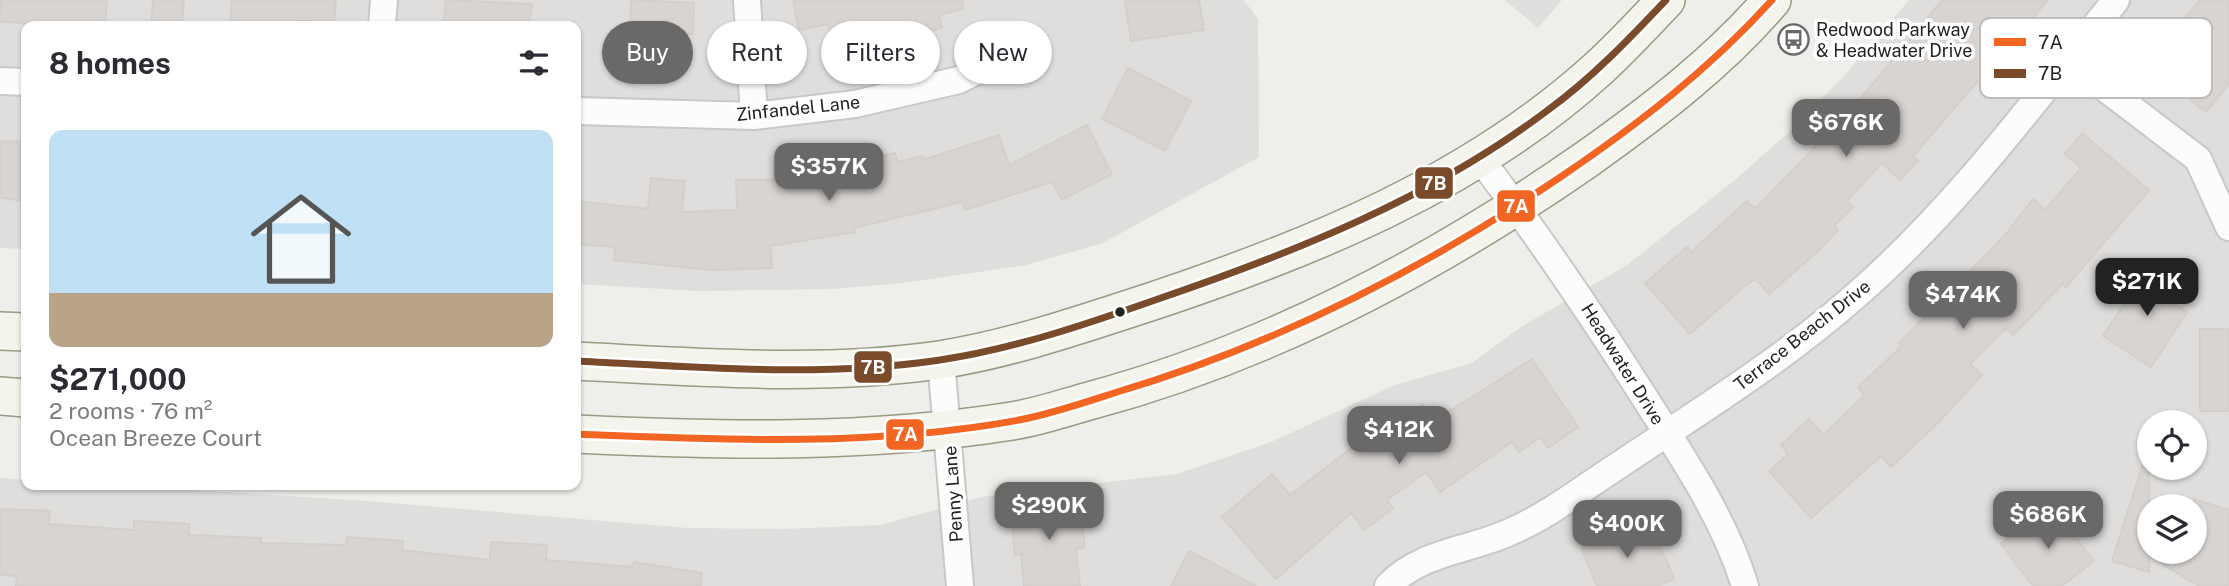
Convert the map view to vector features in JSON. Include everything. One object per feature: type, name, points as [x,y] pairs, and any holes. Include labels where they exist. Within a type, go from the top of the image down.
[{"type":"main road","points":[[581,361],[715,368],[850,368],[941,360],[1068,329],[1238,273],[1377,216],[1507,139],[1598,69],[1666,0]]},
{"type":"main road","points":[[581,434],[822,440],[1015,421],[1146,386],[1254,345],[1400,276],[1517,208],[1651,114],[1745,32],[1772,0]]},
{"type":"main road","points":[[0,331],[21,332]]},
{"type":"main road","points":[[0,396],[21,398]]},
{"type":"street","points":[[382,21],[384,0]]},
{"type":"street","points":[[747,0],[754,116]]},
{"type":"street","name":"Terrace Beach Drive","points":[[2102,18],[2116,0]]},
{"type":"street","points":[[0,81],[21,82]]},
{"type":"street","name":"Zinfandel Lane","points":[[581,111],[754,116],[855,104],[954,81]]},
{"type":"street","name":"Terrace Beach Drive","points":[[1388,586],[1398,575],[1424,559],[1522,526],[1764,370],[1854,298],[1949,204],[2037,98]]},
{"type":"street","points":[[2118,98],[2198,159],[2229,228]]},
{"type":"street","name":"Headwater Drive","points":[[1478,156],[1567,277],[1667,433],[1733,547],[1745,586]]},
{"type":"street","name":"Penny Lane","points":[[941,360],[960,586]]},
{"type":"shaded area","points":[[0,0],[1244,0],[1258,19],[1259,157],[1103,243],[1026,265],[903,283],[832,289],[699,291],[581,284],[581,21],[21,21],[21,249],[0,248]]},
{"type":"shaded area","points":[[1505,0],[1562,0],[1538,28]]},
{"type":"shaded area","points":[[1909,0],[2229,0],[2229,586],[0,586],[0,478],[21,480],[21,490],[191,490],[354,500],[688,528],[784,529],[881,525],[981,497],[1177,474],[1271,442],[1395,385],[1472,363],[1521,327],[1627,265],[1736,179],[1789,132],[1841,79]]},
{"type":"building","points":[[0,0],[107,0],[105,21],[0,22]]},
{"type":"building","points":[[153,0],[184,0],[182,21],[151,21]]},
{"type":"building","points":[[232,0],[336,0],[334,21],[230,21]]},
{"type":"building","points":[[446,0],[532,4],[530,21],[444,21]]},
{"type":"building","points":[[631,0],[694,3],[693,34],[693,21],[630,21]]},
{"type":"building","points":[[793,0],[962,0],[963,9],[939,15],[942,28],[940,28],[940,21],[821,21],[821,25],[807,28],[807,21],[797,21]]},
{"type":"building","points":[[1125,0],[1199,0],[1204,30],[1131,41]]},
{"type":"building","points":[[1942,0],[2048,0],[2032,18],[1980,18],[1980,79],[1913,156],[1918,161],[1900,180],[1882,163],[1847,201],[1853,207],[1834,226],[1838,230],[1816,253],[1769,294],[1756,279],[1747,284],[1690,334],[1645,283],[1687,247],[1691,252],[1747,201],[1755,209],[1817,145],[1815,142],[1855,101],[1857,103]]},
{"type":"building","points":[[2200,0],[2229,0],[2229,84],[2206,112],[2189,98],[2212,98],[2212,18],[2185,18]]},
{"type":"building","points":[[1128,68],[1191,101],[1165,151],[1102,119]]},
{"type":"building","points":[[1087,125],[1112,174],[1062,200],[1052,182],[965,210],[962,202],[854,228],[855,232],[771,246],[772,268],[713,270],[614,260],[615,247],[581,244],[581,202],[648,209],[651,178],[685,181],[682,212],[737,210],[736,180],[813,179],[813,175],[867,166],[866,160],[895,153],[898,162],[922,156],[923,160],[999,135],[1009,165]]},
{"type":"building","points":[[2082,133],[2149,190],[2066,287],[2063,284],[2013,335],[2006,328],[1970,364],[1982,375],[1940,421],[1891,467],[1881,456],[1811,518],[1769,471],[1788,454],[1781,445],[1809,419],[1823,435],[1865,395],[1858,387],[1902,346],[1899,343],[2006,234],[2033,199],[2045,210],[2081,168],[2065,154]]},
{"type":"building","points":[[0,141],[21,142],[21,200],[0,198]]},
{"type":"building","points":[[2151,263],[2173,278],[2162,295],[2187,312],[2151,367],[2103,336]]},
{"type":"building","points":[[2200,329],[2229,329],[2229,411],[2200,410]]},
{"type":"building","points":[[1532,359],[1578,427],[1548,448],[1540,437],[1519,452],[1512,442],[1440,492],[1426,472],[1387,500],[1393,508],[1364,530],[1351,513],[1276,579],[1222,517],[1272,474],[1290,495],[1370,434],[1373,439],[1423,405],[1434,421]]},
{"type":"building","points":[[2138,480],[2149,480],[2149,494],[2137,494],[2137,564],[2149,564],[2149,572],[2112,561]]},
{"type":"building","points":[[1080,499],[1085,548],[1076,549],[1080,586],[1024,586],[1021,554],[1015,555],[1010,506]]},
{"type":"building","points":[[2207,503],[2229,510],[2229,586],[2199,586],[2162,564],[2207,564]]},
{"type":"building","points":[[2051,506],[2094,561],[2062,586],[2033,586],[2001,544]]},
{"type":"building","points":[[0,509],[50,511],[49,524],[134,530],[134,521],[189,524],[189,535],[261,538],[261,543],[346,545],[347,537],[403,541],[402,550],[490,560],[491,542],[547,545],[546,560],[633,567],[634,562],[702,573],[701,586],[16,586],[17,576],[0,575]]},
{"type":"building","points":[[1639,522],[1650,547],[1659,543],[1674,579],[1657,586],[1597,586],[1581,547]]},
{"type":"building","points":[[1189,551],[1256,586],[1171,586]]},
{"type":"transit line","name":"7B","points":[[581,361],[758,370],[850,369],[968,355],[1050,335],[1104,318],[1311,242],[1410,196],[1457,170],[1504,141],[1580,85],[1666,0]]},
{"type":"transit line","name":"7A","points":[[581,434],[798,439],[854,438],[964,429],[1031,418],[1067,408],[1232,353],[1289,329],[1400,274],[1507,212],[1644,117],[1698,73],[1772,0]]},
{"type":"place","name":"Redwood Parkway & Headwater Drive","points":[[1793,39]]}]
